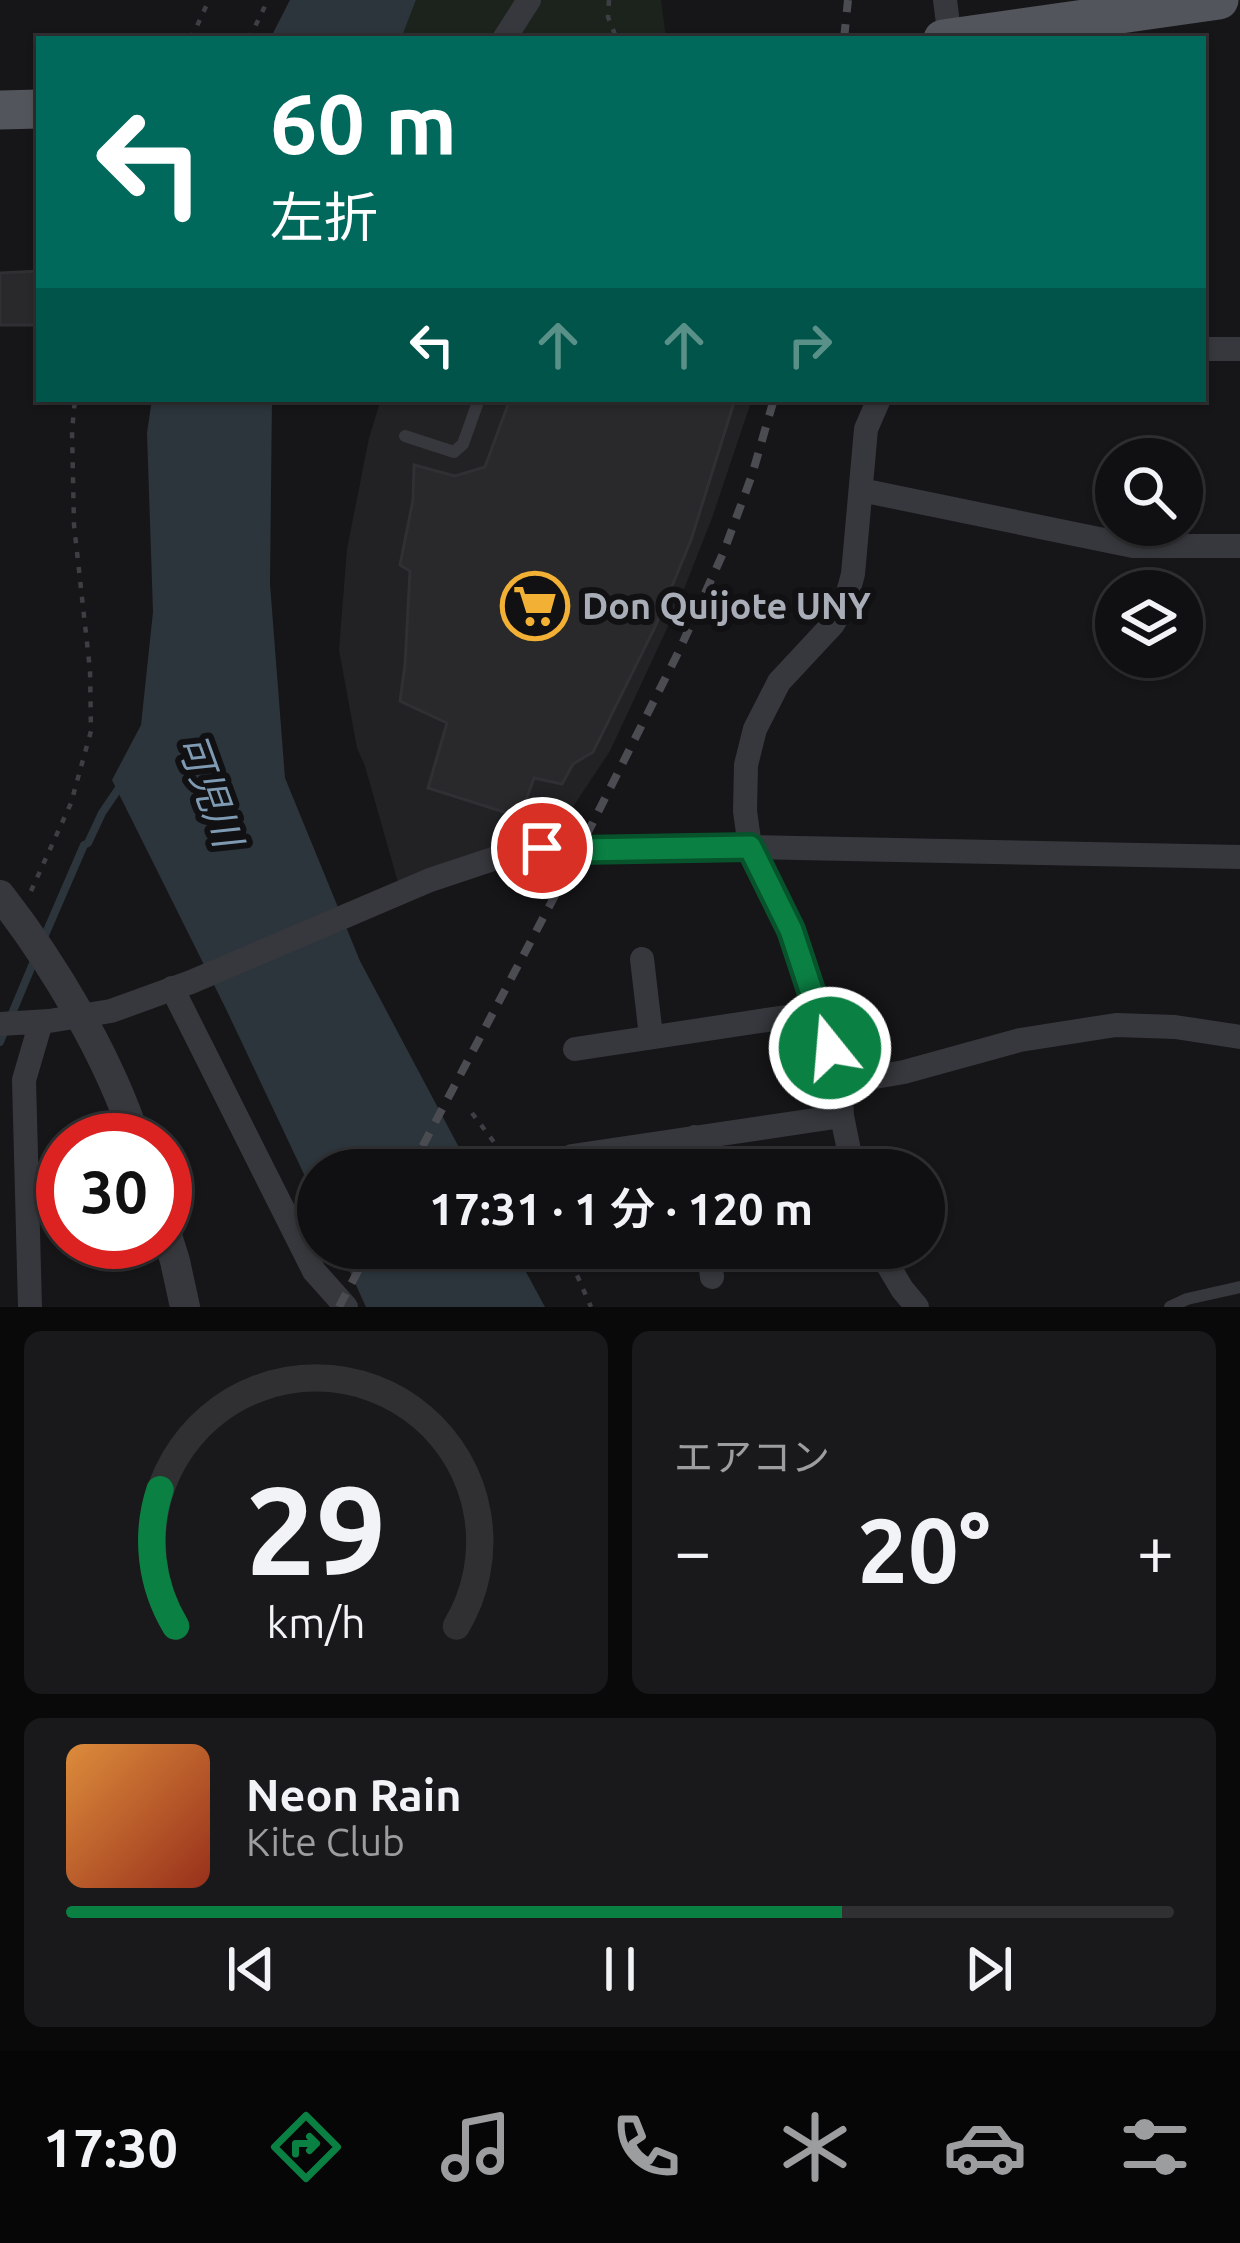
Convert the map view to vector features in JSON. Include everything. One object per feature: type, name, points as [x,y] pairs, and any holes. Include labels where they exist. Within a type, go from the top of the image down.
[{"type":"main road","points":[[968,36],[1219,0]]},
{"type":"main road","points":[[0,110],[36,109]]},
{"type":"street","points":[[506,36],[529,0]]},
{"type":"street","points":[[945,0],[947,36]]},
{"type":"street","points":[[1206,350],[1240,349]]},
{"type":"street","points":[[849,1149],[840,1083],[820,1012],[791,930],[750,847],[746,765],[755,729],[779,682],[832,624],[846,600],[853,574],[866,429],[878,402]]},
{"type":"street","points":[[861,490],[1133,546],[1240,547]]},
{"type":"street","points":[[0,1024],[111,1011],[430,880],[520,850],[750,847],[1240,857]]},
{"type":"street","points":[[12,911],[54,971],[100,1055],[125,1113]]},
{"type":"street","points":[[642,958],[651,1036]]},
{"type":"street","points":[[182,985],[314,1270],[346,1307]]},
{"type":"street","points":[[575,1049],[820,1012]]},
{"type":"street","points":[[30,1307],[24,1080],[34,1023]]},
{"type":"street","points":[[840,1083],[904,1072],[1020,1040],[1116,1024],[1240,1037]]},
{"type":"street","points":[[617,1149],[842,1116]]},
{"type":"street","points":[[695,1137],[696,1149]]},
{"type":"street","points":[[178,1269],[185,1307]]},
{"type":"street","points":[[711,1269],[712,1277]]},
{"type":"street","points":[[890,1269],[917,1307]]},
{"type":"lane","points":[[405,436],[454,452],[464,443],[478,402]]},
{"type":"lane","points":[[1170,1307],[1240,1288]]},
{"type":"path","points":[[192,36],[208,0]]},
{"type":"path","points":[[250,36],[268,0]]},
{"type":"path","points":[[609,0],[608,17],[616,36]]},
{"type":"path","points":[[12,911],[29,894],[71,803],[91,731],[90,670],[74,525],[76,402]]},
{"type":"path","points":[[472,1113],[499,1149]]},
{"type":"path","points":[[574,1269],[591,1307]]},
{"type":"shaded area","points":[[416,0],[661,0],[666,36],[402,36]]},
{"type":"shaded area","name":"Don Quijote UNY","points":[[380,402],[751,402],[677,607],[610,751],[561,825],[542,848],[401,893],[357,748],[339,650],[347,549]]},
{"type":"water","points":[[290,0],[416,0],[402,36],[272,36]]},
{"type":"water","name":"可児川","points":[[152,402],[272,402],[270,584],[285,778],[360,961],[460,1149],[297,1149],[297,1159],[112,780],[141,725],[153,612],[147,433]]},
{"type":"water","points":[[349,1269],[524,1269],[545,1307],[366,1307]]},
{"type":"building","points":[[36,271],[36,325],[0,325],[0,273]]},
{"type":"building","name":"Don Quijote UNY","points":[[509,402],[734,402],[691,540],[655,627],[593,752],[573,764],[562,784],[534,778],[520,817],[428,788],[447,723],[400,701],[410,571],[400,565],[413,500],[414,465],[455,476],[485,467]]},
{"type":"waterway","points":[[42,942],[84,845],[121,785]]},
{"type":"waterway","points":[[0,1042],[34,961]]},
{"type":"railway","points":[[844,36],[848,0]]},
{"type":"railway","points":[[421,1149],[679,651],[724,551],[773,402]]},
{"type":"railway","points":[[339,1307],[359,1269]]},
{"type":"place","name":"Don Quijote UNY","points":[[535,606]]},
{"type":"route","points":[[542,848],[750,847],[791,930],[830,1048]]}]
